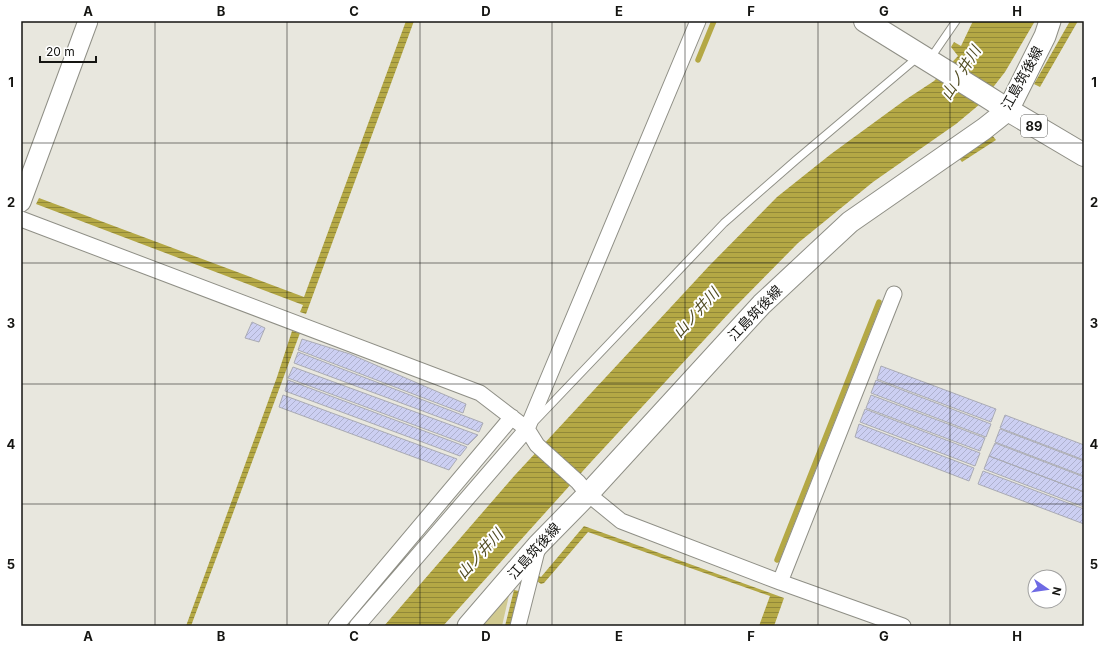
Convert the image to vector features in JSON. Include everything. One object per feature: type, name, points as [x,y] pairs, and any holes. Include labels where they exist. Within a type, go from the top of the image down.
[{"type":"main road","name":"89","points":[[865,21],[929,57],[1008,110],[1084,155]]},
{"type":"main road","name":"江島筑後線","points":[[468,626],[538,545],[583,488],[762,304],[850,222],[984,129],[1008,110],[1045,36],[1050,21]]},
{"type":"street","points":[[21,202],[88,21]]},
{"type":"street","points":[[357,626],[527,429],[698,21]]},
{"type":"street","points":[[21,219],[480,393],[527,429],[537,445],[621,521],[780,582],[903,626]]},
{"type":"street","points":[[780,582],[894,294]]},
{"type":"street","points":[[336,626],[512,417]]},
{"type":"street","points":[[518,626],[538,545]]},
{"type":"lane","points":[[527,429],[724,223],[796,160],[929,57],[956,21]]},
{"type":"shaded area","points":[[510,591],[502,626],[478,626]]},
{"type":"water","points":[[406,21],[414,21],[306,314],[300,312],[303,305],[36,204],[39,198],[304,297]]},
{"type":"water","name":"山ノ井川","points":[[973,21],[1035,21],[1005,72],[980,104],[956,124],[873,182],[798,243],[730,312],[591,462],[443,626],[384,626],[515,475],[709,266],[777,197],[831,154],[905,100],[934,81],[958,56],[951,47],[954,42],[961,46]]},
{"type":"water","points":[[1070,21],[1078,21],[1040,87],[1034,84]]},
{"type":"water","points":[[992,135],[996,140],[962,162],[958,157]]},
{"type":"water","points":[[292,331],[300,333],[191,626],[186,626],[277,377]]},
{"type":"water","points":[[584,526],[784,598],[774,626],[759,626],[770,596],[588,532],[544,583],[541,584],[537,581],[538,575],[541,577]]},
{"type":"water","points":[[514,590],[519,591],[510,626],[505,626]]},
{"type":"building","points":[[252,322],[265,328],[259,342],[245,338]]},
{"type":"building","points":[[302,339],[350,354],[466,404],[463,413],[298,350]]},
{"type":"building","points":[[298,352],[483,423],[479,432],[294,363]]},
{"type":"building","points":[[881,366],[996,409],[991,422],[877,379]]},
{"type":"building","points":[[293,367],[478,435],[468,445],[288,378]]},
{"type":"building","points":[[288,380],[467,447],[460,456],[285,391]]},
{"type":"building","points":[[876,380],[991,424],[986,437],[871,393]]},
{"type":"building","points":[[283,395],[457,459],[449,470],[279,407]]},
{"type":"building","points":[[871,395],[985,438],[980,451],[866,408]]},
{"type":"building","points":[[865,409],[980,453],[975,466],[860,422]]},
{"type":"building","points":[[1005,415],[1084,445],[1084,460],[1000,428]]},
{"type":"building","points":[[859,424],[974,468],[969,481],[855,437]]},
{"type":"building","points":[[1000,429],[1084,461],[1084,476],[995,442]]},
{"type":"building","points":[[995,443],[1084,477],[1084,492],[989,456]]},
{"type":"building","points":[[989,456],[1084,492],[1084,507],[984,469]]},
{"type":"building","points":[[983,471],[1084,509],[1084,524],[978,484]]},
{"type":"waterway","points":[[698,60],[714,21]]},
{"type":"waterway","points":[[777,560],[879,302]]}]
